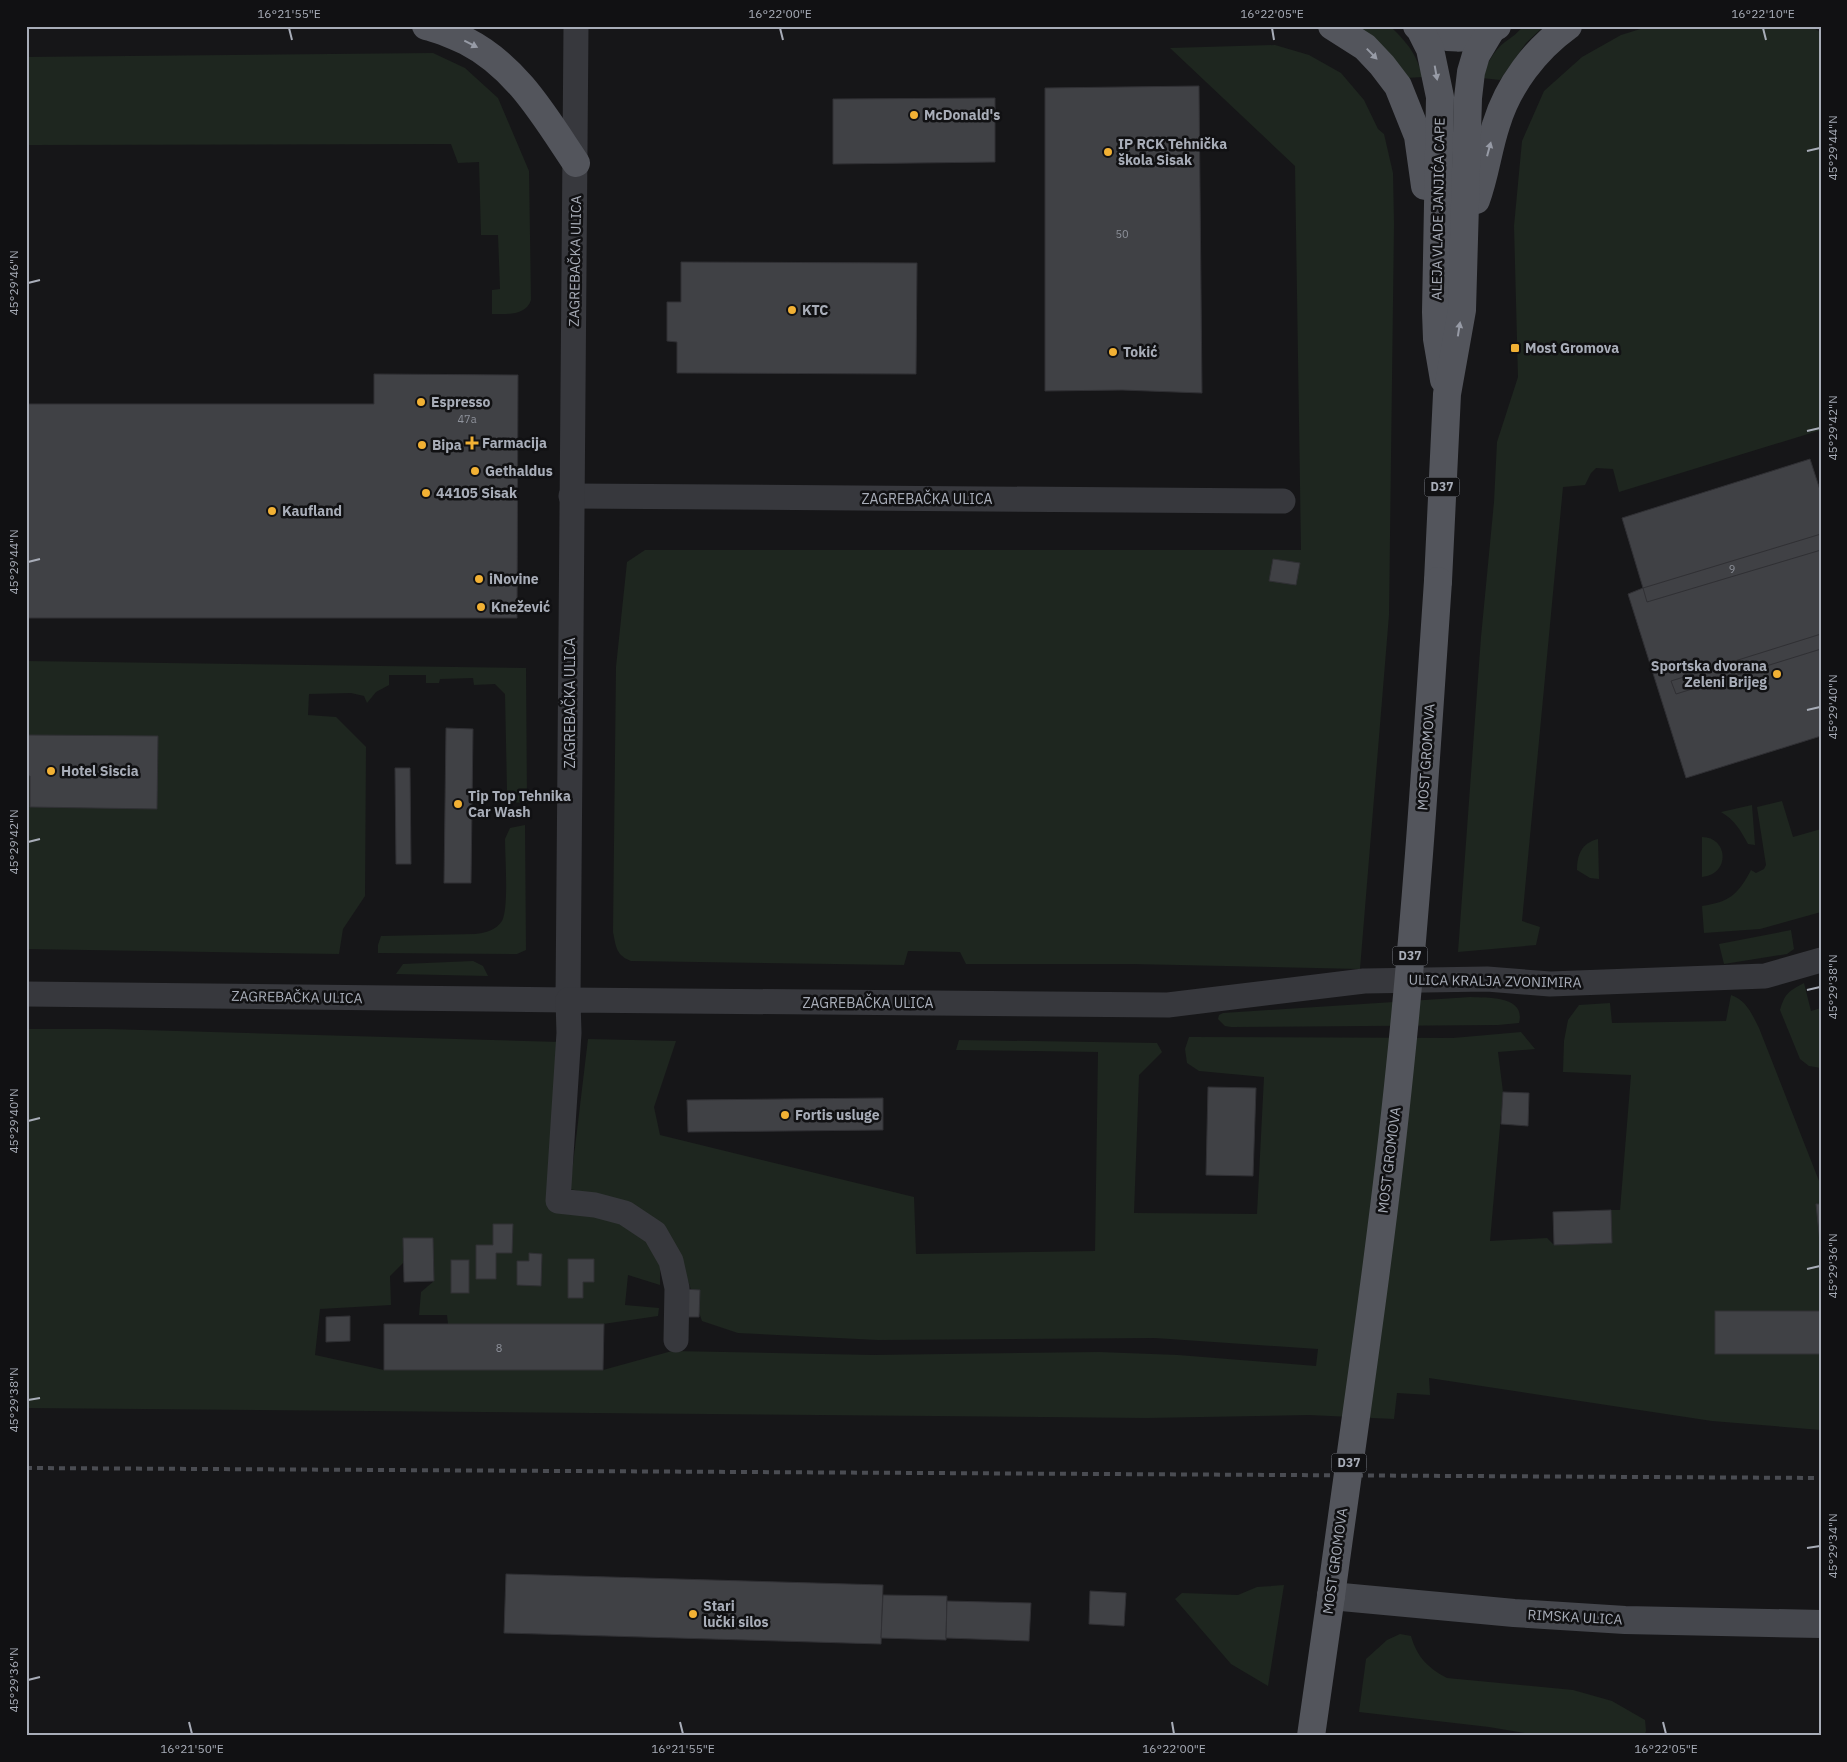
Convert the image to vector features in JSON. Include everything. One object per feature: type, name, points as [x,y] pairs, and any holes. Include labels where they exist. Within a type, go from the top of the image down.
[{"type":"main road","points":[[426,26],[456,36],[480,48],[502,64],[523,87],[576,163]]},
{"type":"main road","points":[[1332,26],[1365,47],[1398,86],[1418,136],[1436,254]]},
{"type":"main road","points":[[1464,229],[1479,190],[1496,123],[1516,79],[1544,46],[1568,26]]},
{"type":"main road","points":[[1418,27],[1436,35],[1455,38],[1473,36],[1494,28]]},
{"type":"main road","name":"ALEJA VLADE JANJIĆA CAPE","points":[[1418,27],[1430,49],[1440,97],[1436,254],[1437,339],[1446,394]]},
{"type":"main road","name":"ALEJA VLADE JANJIĆA CAPE","points":[[1438,581],[1446,394],[1462,310],[1468,98],[1471,72],[1476,55],[1494,28]]},
{"type":"main road","name":"MOST GROMOVA","points":[[1311,1736],[1367,1340],[1400,1067],[1424,790],[1438,581]]},
{"type":"main road","name":"RIMSKA ULICA","points":[[1331,1596],[1514,1613],[1625,1620],[1821,1624]]},
{"type":"street","name":"ZAGREBAČKA ULICA","points":[[576,26],[571,496],[569,1033],[558,1201],[594,1205],[625,1213],[655,1233],[671,1261],[677,1288],[676,1340]]},
{"type":"street","name":"ZAGREBAČKA ULICA","points":[[571,496],[1283,501]]},
{"type":"street","name":"ULICA KRALJA ZVONIMIRA","points":[[1168,1005],[1364,981],[1487,979],[1550,984],[1765,976],[1821,960]]},
{"type":"street","name":"ZAGREBAČKA ULICA","points":[[26,994],[1168,1005]]},
{"type":"shaded area","points":[[1357,26],[1390,26],[1411,49],[1423,77],[1406,78]]},
{"type":"shaded area","points":[[1523,26],[1544,26],[1526,43],[1500,80],[1482,78],[1488,63],[1497,49]]},
{"type":"shaded area","points":[[1650,26],[1806,26],[1814,28],[1821,33],[1821,430],[1619,492],[1613,469],[1596,468],[1585,485],[1563,487],[1522,921],[1540,927],[1536,945],[1458,952],[1481,637],[1494,502],[1497,442],[1518,377],[1514,226],[1522,141],[1544,91],[1582,57],[1621,35]]},
{"type":"shaded area","points":[[1275,45],[1309,55],[1341,73],[1364,100],[1378,129],[1384,134],[1393,173],[1389,615],[1360,969],[1132,964],[966,964],[960,952],[908,951],[904,965],[631,961],[626,959],[616,946],[613,932],[616,667],[627,562],[645,550],[1301,550],[1295,166],[1170,48]]},
{"type":"shaded area","points":[[433,53],[465,68],[498,98],[529,171],[531,300],[525,309],[515,313],[492,314],[492,290],[500,289],[498,235],[481,235],[479,162],[458,163],[451,144],[26,145],[26,57]]},
{"type":"shaded area","points":[[26,661],[526,668],[527,803],[514,801],[507,791],[505,694],[495,684],[474,685],[473,678],[440,679],[439,683],[426,683],[426,675],[389,675],[389,685],[376,692],[367,703],[364,696],[351,693],[309,694],[308,715],[336,717],[366,747],[365,896],[343,929],[339,954],[26,949]]},
{"type":"shaded area","points":[[1782,801],[1793,837],[1821,829],[1821,912],[1760,929],[1704,933],[1702,906],[1719,902],[1732,896],[1742,886],[1751,870],[1756,873],[1764,869],[1766,865],[1757,807]]},
{"type":"shaded area","points":[[1752,805],[1755,845],[1748,844],[1734,822],[1721,812]]},
{"type":"shaded area","points":[[525,825],[526,950],[517,954],[378,953],[381,936],[475,934],[487,932],[497,927],[502,921],[505,905],[505,839],[510,828]]},
{"type":"shaded area","points":[[1702,837],[1717,843],[1723,856],[1722,863],[1718,869],[1702,877]]},
{"type":"shaded area","points":[[1598,839],[1599,879],[1590,878],[1577,870],[1581,850],[1588,843]]},
{"type":"shaded area","points":[[1791,930],[1794,949],[1787,954],[1724,964],[1719,944]]},
{"type":"shaded area","points":[[473,961],[483,966],[488,976],[396,974],[403,964]]},
{"type":"shaded area","points":[[1804,983],[1811,1011],[1821,1008],[1821,1068],[1809,1066],[1800,1059],[1780,1010],[1788,993]]},
{"type":"shaded area","points":[[1731,995],[1745,1004],[1759,1028],[1821,1186],[1821,1430],[1712,1421],[1429,1378],[1430,1395],[1397,1393],[1394,1419],[1309,1415],[1146,1418],[26,1408],[26,1029],[108,1029],[560,1042],[552,1212],[620,1219],[649,1240],[660,1255],[660,1285],[628,1275],[625,1305],[659,1308],[658,1316],[603,1324],[448,1324],[447,1315],[419,1315],[421,1292],[434,1281],[433,1238],[403,1238],[406,1260],[390,1276],[391,1305],[320,1309],[315,1355],[384,1370],[603,1370],[672,1351],[873,1355],[1099,1352],[1178,1355],[1316,1366],[1318,1349],[1155,1338],[878,1340],[738,1333],[702,1321],[688,1281],[629,1203],[570,1189],[588,1039],[676,1041],[654,1107],[660,1135],[914,1197],[916,1254],[1095,1251],[1098,1052],[956,1050],[959,1040],[1157,1043],[1162,1052],[1139,1075],[1134,1213],[1257,1214],[1264,1077],[1199,1071],[1187,1063],[1185,1049],[1189,1037],[1453,1038],[1521,1032],[1535,1049],[1498,1052],[1503,1092],[1490,1241],[1547,1238],[1554,1245],[1612,1243],[1611,1210],[1620,1210],[1631,1075],[1563,1072],[1564,1041],[1568,1020],[1579,1005],[1610,1003],[1612,1023],[1726,1021]]},
{"type":"shaded area","points":[[1471,997],[1504,1000],[1512,1003],[1520,1014],[1519,1023],[1498,1025],[1231,1027],[1225,1026],[1218,1019],[1219,1015],[1223,1013]]},
{"type":"shaded area","points":[[1284,1585],[1268,1686],[1231,1664],[1175,1599],[1182,1593],[1238,1595],[1257,1587]]},
{"type":"shaded area","points":[[1400,1634],[1411,1636],[1416,1650],[1424,1661],[1447,1678],[1573,1690],[1612,1701],[1645,1720],[1646,1731],[1644,1736],[1543,1736],[1489,1727],[1359,1712],[1366,1659],[1387,1640]]},
{"type":"building","points":[[1199,86],[1202,393],[1122,390],[1045,391],[1045,88]]},
{"type":"building","name":"McDonald's","points":[[995,98],[995,162],[833,164],[833,99]]},
{"type":"building","name":"KTC","points":[[681,262],[917,263],[916,374],[677,373],[677,342],[667,341],[667,302],[681,302]]},
{"type":"building","name":"Kaufland","points":[[374,374],[518,375],[517,618],[26,618],[26,404],[374,404]]},
{"type":"building","points":[[1810,459],[1821,493],[1821,736],[1686,778],[1628,594],[1643,588],[1622,518]]},
{"type":"building","points":[[1821,534],[1821,550],[1647,602],[1643,588]]},
{"type":"building","points":[[1273,559],[1300,563],[1296,585],[1269,581]]},
{"type":"building","points":[[1821,634],[1821,649],[1676,694],[1671,681]]},
{"type":"building","name":"Tip Top Tehnika Car Wash","points":[[446,728],[473,729],[471,883],[444,883]]},
{"type":"building","points":[[26,735],[158,736],[157,809],[30,807],[30,776],[26,776]]},
{"type":"building","points":[[395,768],[410,768],[411,864],[396,864]]},
{"type":"building","points":[[1208,1087],[1256,1088],[1253,1176],[1206,1175]]},
{"type":"building","points":[[1503,1092],[1529,1093],[1528,1126],[1501,1124]]},
{"type":"building","name":"Fortis usluge","points":[[883,1098],[883,1130],[688,1132],[687,1100]]},
{"type":"building","points":[[1816,1204],[1821,1204],[1821,1252]]},
{"type":"building","points":[[1611,1210],[1612,1243],[1554,1245],[1553,1212]]},
{"type":"building","points":[[493,1224],[513,1224],[512,1253],[496,1253],[496,1279],[476,1279],[476,1245],[493,1245]]},
{"type":"building","points":[[403,1238],[433,1238],[434,1281],[404,1282]]},
{"type":"building","points":[[529,1253],[542,1254],[541,1286],[517,1285],[517,1261],[529,1261]]},
{"type":"building","points":[[568,1259],[594,1259],[594,1282],[583,1282],[583,1298],[568,1298]]},
{"type":"building","points":[[451,1260],[469,1260],[469,1293],[451,1293]]},
{"type":"building","points":[[684,1289],[700,1290],[699,1317],[683,1317]]},
{"type":"building","points":[[1715,1311],[1821,1311],[1821,1354],[1715,1354]]},
{"type":"building","points":[[350,1316],[350,1341],[326,1342],[326,1317]]},
{"type":"building","points":[[384,1324],[604,1324],[603,1370],[384,1370]]},
{"type":"building","name":"Stari lučki silos","points":[[506,1574],[883,1585],[881,1644],[504,1633]]},
{"type":"building","points":[[1090,1591],[1126,1593],[1124,1626],[1089,1624]]},
{"type":"building","points":[[883,1595],[947,1596],[946,1640],[881,1638]]},
{"type":"building","points":[[947,1601],[1031,1603],[1029,1641],[946,1638]]},
{"type":"railway","points":[[26,1468],[1821,1478]]},
{"type":"place","name":"McDonald's","points":[[914,115]]},
{"type":"place","name":"IP RCK Tehnička škola Sisak","points":[[1108,152]]},
{"type":"place","name":"KTC","points":[[792,310]]},
{"type":"place","name":"Most Gromova","points":[[1515,348]]},
{"type":"place","name":"Tokić","points":[[1113,352]]},
{"type":"place","name":"Espresso","points":[[421,402]]},
{"type":"place","name":"Farmacija","points":[[472,443]]},
{"type":"place","name":"Bipa","points":[[422,445]]},
{"type":"place","name":"Gethaldus","points":[[475,471]]},
{"type":"place","name":"44105 Sisak","points":[[426,493]]},
{"type":"place","name":"Kaufland","points":[[272,511]]},
{"type":"place","name":"iNovine","points":[[479,579]]},
{"type":"place","name":"Knežević","points":[[481,607]]},
{"type":"place","name":"Sportska dvorana Zeleni Brijeg","points":[[1777,674]]},
{"type":"place","name":"Hotel Siscia","points":[[51,771]]},
{"type":"place","name":"Tip Top Tehnika Car Wash","points":[[458,804]]},
{"type":"place","name":"Fortis usluge","points":[[785,1115]]},
{"type":"place","name":"Stari lučki silos","points":[[693,1614]]}]
